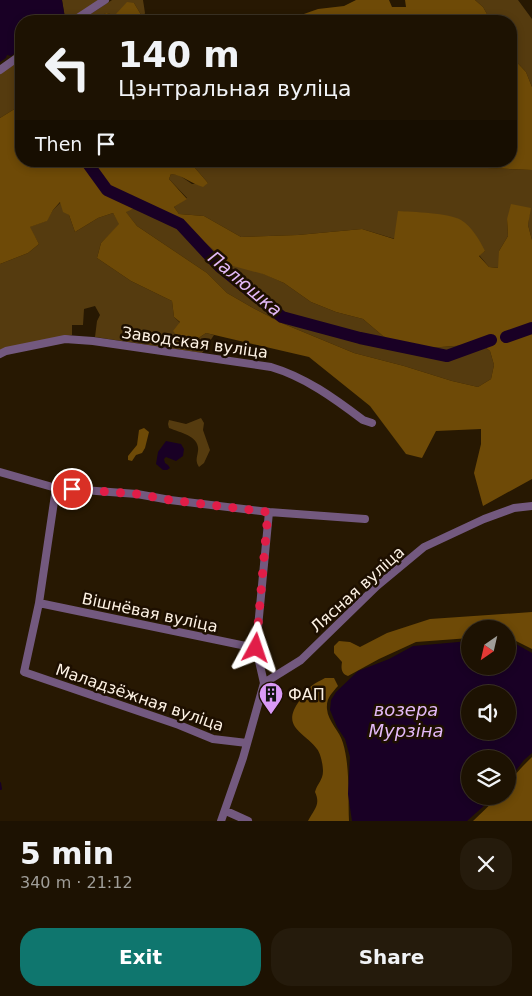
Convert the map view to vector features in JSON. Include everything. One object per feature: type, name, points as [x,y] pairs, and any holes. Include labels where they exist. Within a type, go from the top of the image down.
[{"type":"street","points":[[82,15],[105,0]]},
{"type":"street","points":[[0,70],[15,59]]},
{"type":"street","name":"Заводская вуліца","points":[[0,354],[6,351],[65,339],[93,341],[271,367],[290,372],[308,382],[363,420],[372,423]]},
{"type":"street","points":[[0,472],[56,488],[137,494],[268,512],[365,519]]},
{"type":"street","points":[[38,603],[56,488]]},
{"type":"street","name":"Лясная вуліца","points":[[264,683],[301,660],[377,586],[424,547],[484,519],[514,508],[532,506]]},
{"type":"street","points":[[221,821],[226,811],[264,683],[256,648],[268,512]]},
{"type":"street","name":"Вішнёвая вуліца","points":[[38,603],[256,648]]},
{"type":"street","name":"Маладзёжная вуліца","points":[[38,603],[24,672],[179,725],[213,739],[247,743]]},
{"type":"street","points":[[226,811],[248,821]]},
{"type":"shaded area","points":[[62,0],[99,0],[77,15],[64,15]]},
{"type":"shaded area","points":[[112,0],[143,0],[144,15],[141,15],[134,3],[115,15],[106,13],[103,15],[89,15]]},
{"type":"shaded area","points":[[356,0],[389,0],[392,7],[406,7],[405,0],[475,0],[483,7],[488,15],[301,15],[318,9],[344,6]]},
{"type":"shaded area","points":[[475,0],[518,0],[532,19],[532,87],[526,72],[517,62],[517,15],[488,15],[483,7]]},
{"type":"shaded area","points":[[127,2],[134,3],[141,15],[115,15]]},
{"type":"shaded area","points":[[517,62],[526,72],[532,87],[532,170],[465,167],[517,167]]},
{"type":"shaded area","points":[[15,63],[15,109],[0,118],[0,74]]},
{"type":"shaded area","points":[[15,109],[15,167],[194,167],[208,183],[203,187],[171,174],[169,179],[187,199],[174,207],[179,214],[204,216],[241,237],[298,235],[362,229],[394,239],[398,211],[440,214],[461,220],[469,226],[485,251],[479,256],[489,267],[498,268],[499,251],[508,236],[507,219],[511,204],[531,208],[528,225],[532,240],[532,479],[483,506],[474,473],[481,444],[481,429],[436,431],[422,458],[406,454],[370,406],[309,357],[206,333],[197,339],[181,340],[173,331],[180,322],[174,317],[172,301],[131,281],[97,258],[101,243],[119,224],[113,213],[98,218],[75,232],[69,215],[63,212],[60,202],[47,221],[30,227],[39,244],[28,253],[0,264],[0,118]],"holes":[[[133,209],[178,220],[233,266],[263,274],[284,283],[311,302],[336,312],[363,319],[383,336],[404,347],[428,348],[481,344],[490,351],[494,365],[491,379],[478,387],[452,381],[354,353],[284,324],[227,293],[207,273],[137,226],[126,212]]]},
{"type":"shaded area","points":[[194,167],[465,167],[532,170],[532,240],[528,225],[530,208],[507,219],[508,236],[499,251],[499,268],[489,267],[479,255],[485,251],[395,239],[362,229],[298,235],[241,237],[204,216],[179,214],[174,207],[187,198],[169,179],[171,174],[179,175],[192,184],[208,183]]},
{"type":"shaded area","points":[[61,202],[69,215],[75,232],[98,218],[113,213],[120,224],[101,243],[97,258],[131,281],[172,301],[174,317],[197,339],[206,333],[214,335],[202,353],[95,337],[97,321],[100,315],[95,306],[84,309],[83,325],[72,325],[72,335],[0,350],[0,264],[28,253],[39,244],[29,227],[46,221]]},
{"type":"shaded area","points":[[133,209],[178,220],[219,254],[284,283],[311,302],[336,312],[363,319],[383,336],[428,348],[481,344],[490,351],[494,365],[491,379],[478,387],[452,381],[354,353],[284,324],[227,293],[207,273],[137,226],[125,211]]},
{"type":"shaded area","points":[[201,418],[204,423],[203,430],[210,450],[204,463],[199,467],[197,461],[198,446],[196,442],[193,438],[169,428],[168,424],[169,420],[186,424]]},
{"type":"shaded area","points":[[144,428],[149,432],[145,448],[132,461],[128,460],[128,456],[137,445],[139,430]]},
{"type":"shaded area","points":[[532,612],[532,649],[516,641],[516,620],[461,620],[461,639],[416,642],[348,676],[343,672],[342,662],[334,653],[334,646],[339,641],[350,642],[360,647],[387,633],[430,619]]},
{"type":"shaded area","points":[[325,678],[334,678],[338,686],[328,699],[327,709],[345,752],[348,771],[349,821],[308,821],[317,804],[315,792],[322,777],[323,766],[318,751],[296,728],[292,717],[294,709],[308,689]]},
{"type":"shaded area","points":[[532,757],[532,821],[473,821],[490,805],[516,805],[516,774]]},
{"type":"water","points":[[0,0],[62,0],[64,15],[15,15],[15,53],[11,56],[7,55],[0,62]]},
{"type":"water","points":[[166,441],[181,444],[184,449],[183,456],[176,461],[166,457],[164,459],[170,468],[163,470],[156,464],[158,452]]},
{"type":"water","name":"возера Мурзіна","points":[[461,642],[461,675],[516,675],[516,644],[532,653],[532,753],[516,770],[516,750],[461,750],[461,805],[485,805],[467,821],[352,821],[348,794],[350,757],[345,739],[337,727],[330,710],[331,700],[336,692],[358,671],[389,659],[413,646]]},
{"type":"waterway","name":"Палюшка","points":[[90,167],[107,190],[180,224],[219,266],[282,317],[360,338],[447,356],[491,340]]},
{"type":"waterway","name":"Палюшка","points":[[506,337],[532,328]]},
{"type":"waterway","points":[[0,783],[1,789]]},
{"type":"place","name":"ФАП","points":[[271,715]]},
{"type":"route","points":[[72,489],[137,494],[268,512],[256,648]]}]
